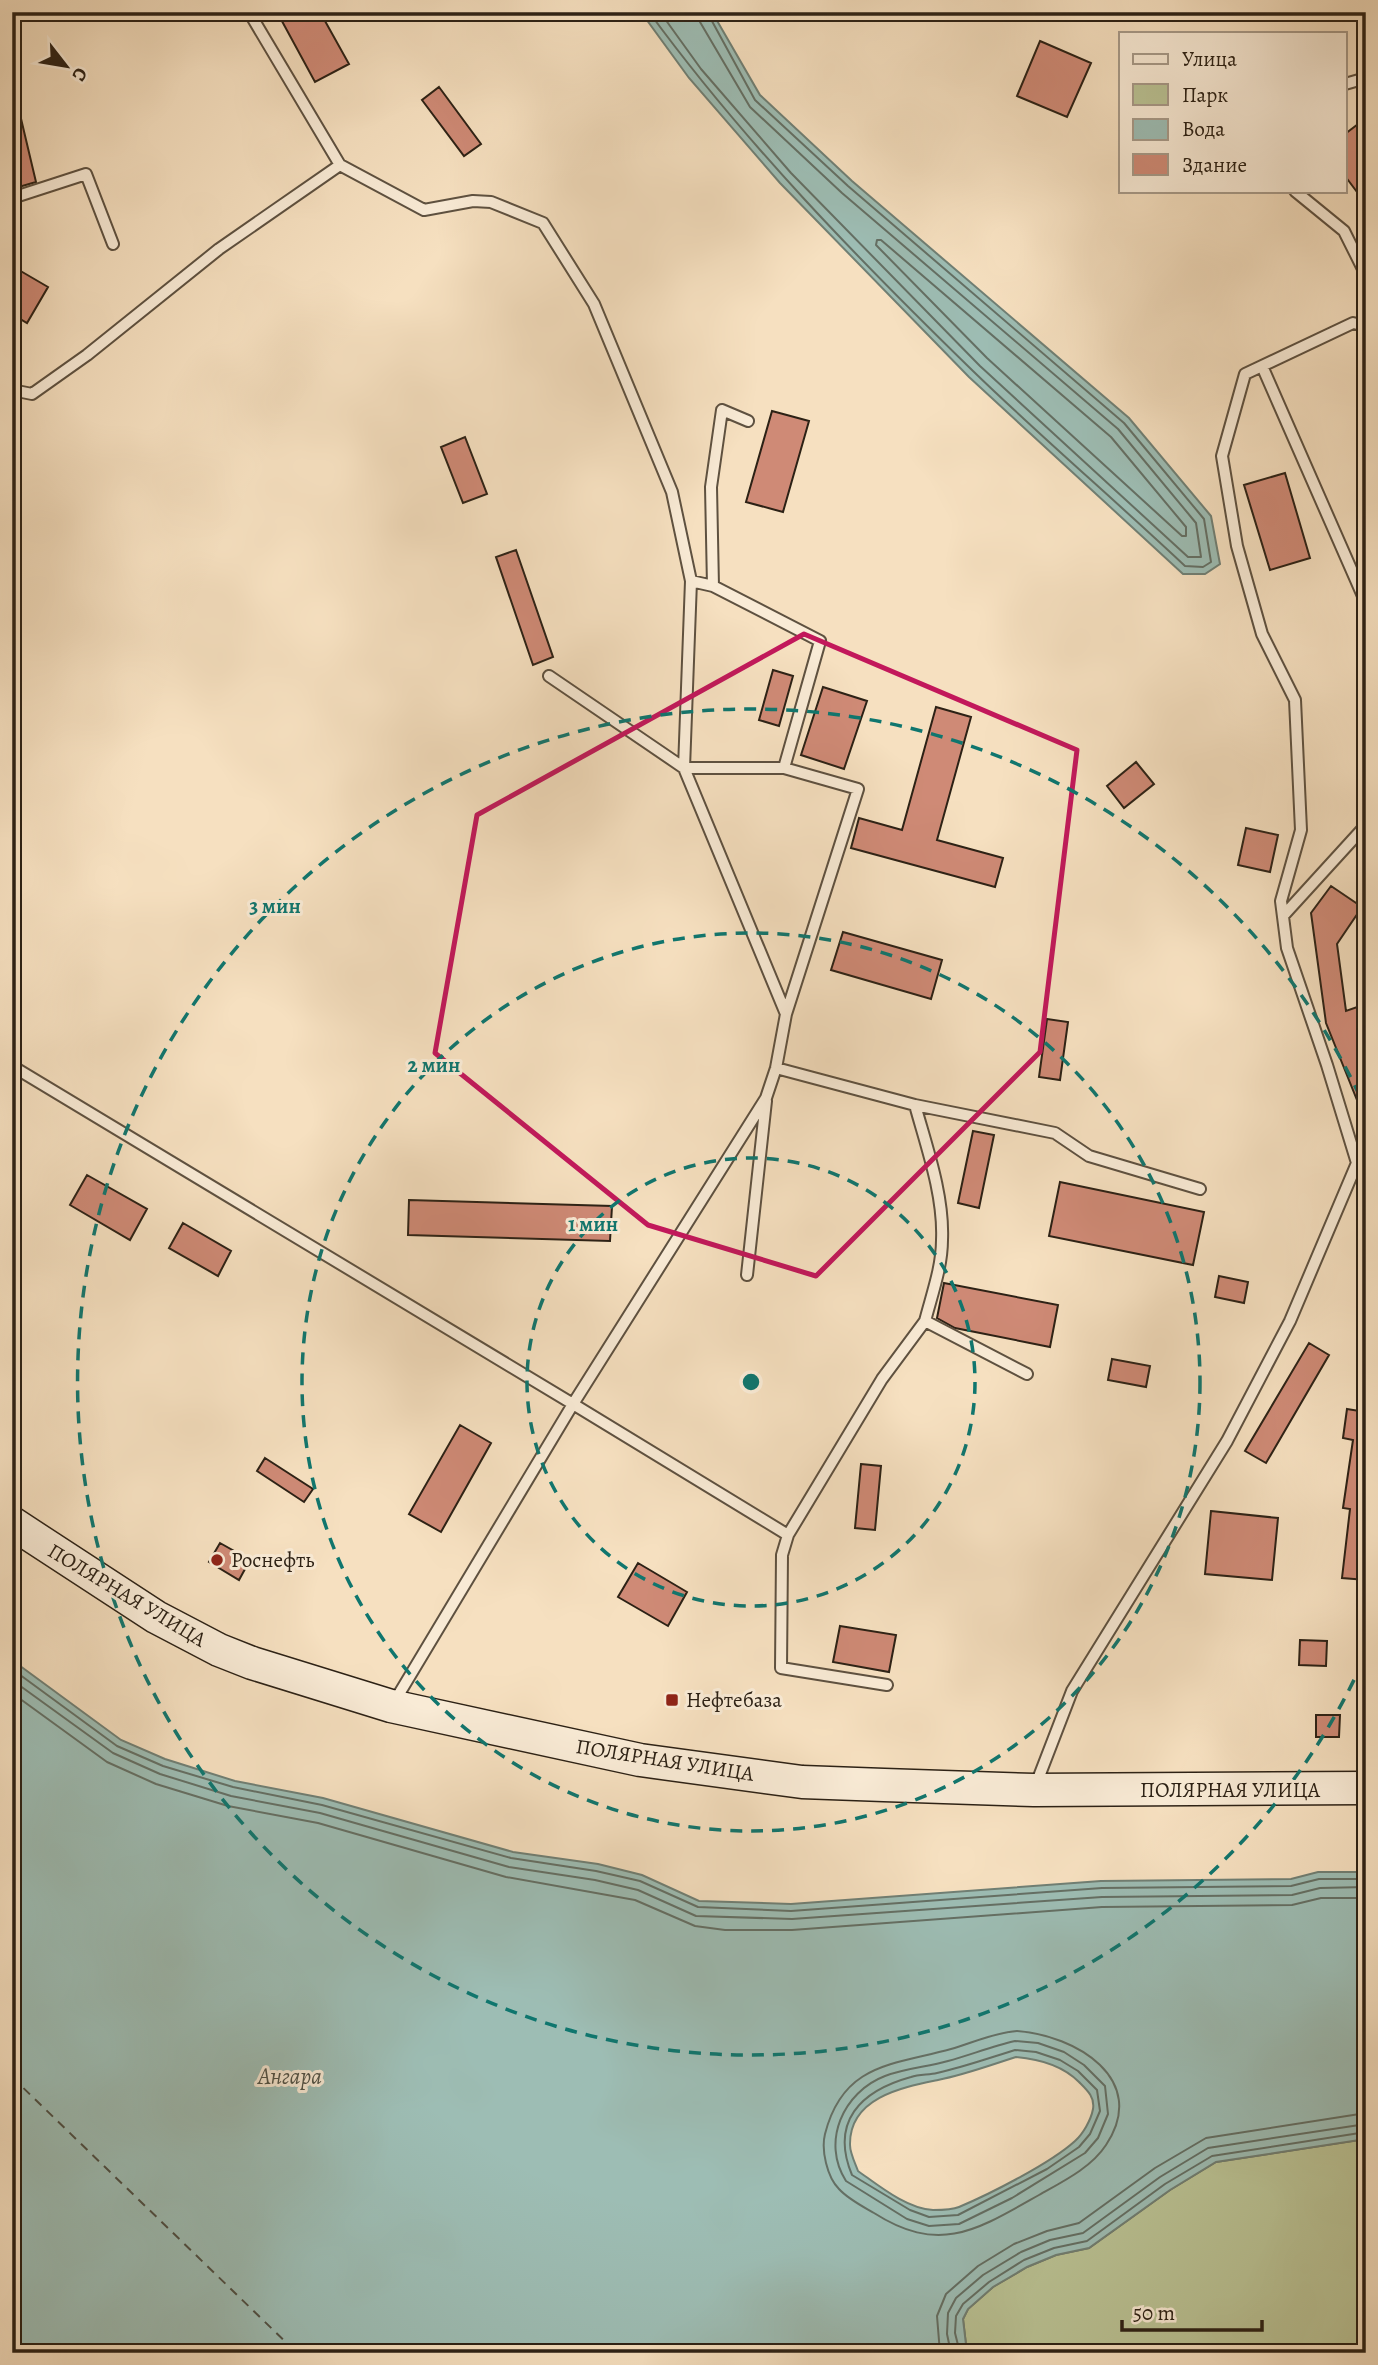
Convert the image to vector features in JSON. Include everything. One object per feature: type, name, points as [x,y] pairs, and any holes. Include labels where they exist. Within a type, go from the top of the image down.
[{"type":"main road","name":"ПОЛЯРНАЯ УЛИЦА","points":[[12,1523],[156,1617],[219,1650],[312,1684],[391,1706],[640,1760],[802,1782],[1034,1790],[1366,1788]]},
{"type":"lane","points":[[248,12],[340,165],[424,210],[473,201],[491,202],[543,223],[594,304],[667,479],[691,581],[684,768],[786,1014]]},
{"type":"lane","points":[[1355,12],[1366,20]]},
{"type":"lane","points":[[1346,84],[1366,78]]},
{"type":"lane","points":[[12,390],[32,394],[87,355],[219,249],[340,165]]},
{"type":"lane","points":[[12,198],[86,174],[113,244]]},
{"type":"lane","points":[[1296,192],[1344,231],[1366,275]]},
{"type":"lane","points":[[1034,1790],[1072,1691],[1227,1441],[1290,1321],[1361,1163],[1287,948],[1281,901],[1301,830],[1295,700],[1262,634],[1237,545],[1222,456],[1245,374],[1353,323],[1366,326]]},
{"type":"lane","points":[[1262,366],[1366,603]]},
{"type":"lane","points":[[713,586],[711,487],[722,410],[748,421]]},
{"type":"lane","points":[[691,581],[713,586],[820,641],[784,768]]},
{"type":"lane","points":[[549,676],[684,768],[784,768],[858,789],[786,1014],[776,1068],[766,1098],[747,1275]]},
{"type":"lane","points":[[1283,916],[1366,825]]},
{"type":"lane","points":[[12,1066],[788,1535]]},
{"type":"lane","points":[[776,1068],[915,1105],[1055,1133],[1089,1156],[1200,1189]]},
{"type":"lane","points":[[391,1706],[573,1404],[766,1098]]},
{"type":"lane","points":[[887,1685],[781,1668],[782,1555],[788,1535],[882,1379],[925,1321],[939,1269],[943,1238],[932,1165],[915,1105]]},
{"type":"lane","points":[[925,1321],[1027,1374]]},
{"type":"highlighted area","points":[[804,634],[1077,750],[1040,1052],[816,1276],[648,1225],[435,1053],[477,815]]},
{"type":"green space","points":[[1366,2139],[1366,2353],[967,2353],[963,2319],[968,2309],[993,2287],[1027,2267],[1056,2255],[1089,2248],[1170,2190],[1216,2162]]},
{"type":"water","points":[[641,12],[712,12],[760,95],[852,181],[1129,418],[1211,516],[1220,564],[1205,574],[1183,574],[969,377],[780,183],[689,78]]},
{"type":"water","name":"Ангара","points":[[12,1660],[121,1740],[165,1759],[235,1781],[323,1798],[513,1852],[598,1864],[642,1875],[699,1901],[791,1904],[1101,1881],[1291,1879],[1318,1872],[1366,1872],[1366,2139],[1216,2162],[1170,2190],[1089,2248],[1056,2255],[1027,2267],[993,2287],[968,2309],[963,2319],[967,2353],[12,2353]],"holes":[[[1016,2057],[1042,2061],[1065,2071],[1090,2094],[1093,2101],[1090,2118],[1081,2135],[1064,2150],[987,2194],[946,2210],[923,2209],[913,2205],[858,2171],[850,2148],[852,2129],[868,2105],[910,2086]]]},
{"type":"building","points":[[277,12],[320,12],[349,64],[315,82]]},
{"type":"building","points":[[1040,41],[1091,63],[1067,117],[1017,96]]},
{"type":"building","points":[[439,87],[481,144],[464,156],[422,100]]},
{"type":"building","points":[[18,106],[36,182],[12,189],[12,107]]},
{"type":"building","points":[[1366,118],[1366,204],[1346,177],[1346,133]]},
{"type":"building","points":[[12,266],[48,287],[27,323],[12,314]]},
{"type":"building","points":[[772,411],[809,421],[783,512],[746,502]]},
{"type":"building","points":[[465,437],[487,494],[463,503],[441,447]]},
{"type":"building","points":[[1285,473],[1310,558],[1270,570],[1244,485]]},
{"type":"building","points":[[516,550],[553,657],[533,665],[496,557]]},
{"type":"building","points":[[773,670],[793,676],[779,726],[759,720]]},
{"type":"building","points":[[823,687],[867,701],[844,769],[801,755]]},
{"type":"building","points":[[936,707],[971,717],[937,840],[1003,858],[995,887],[851,848],[859,818],[902,830]]},
{"type":"building","points":[[1136,762],[1154,784],[1124,808],[1107,786]]},
{"type":"building","points":[[1246,828],[1278,835],[1270,872],[1238,865]]},
{"type":"building","points":[[1331,886],[1362,907],[1337,944],[1346,1011],[1366,1004],[1365,1120],[1326,1023],[1311,913]]},
{"type":"building","points":[[843,932],[942,960],[931,999],[831,970]]},
{"type":"building","points":[[1047,1019],[1068,1022],[1060,1080],[1039,1077]]},
{"type":"building","points":[[973,1131],[994,1135],[979,1208],[958,1203]]},
{"type":"building","points":[[87,1175],[147,1209],[130,1240],[70,1205]]},
{"type":"building","points":[[1060,1182],[1204,1212],[1193,1265],[1049,1236]]},
{"type":"building","points":[[409,1200],[612,1206],[610,1241],[408,1235]]},
{"type":"building","points":[[183,1223],[231,1251],[218,1276],[169,1248]]},
{"type":"building","points":[[1219,1276],[1248,1282],[1244,1303],[1215,1297]]},
{"type":"building","points":[[944,1283],[1058,1305],[1050,1347],[955,1328],[937,1318]]},
{"type":"building","points":[[1309,1343],[1329,1355],[1266,1463],[1245,1451]]},
{"type":"building","points":[[1112,1359],[1150,1366],[1146,1387],[1108,1380]]},
{"type":"building","points":[[1347,1409],[1366,1412],[1366,1580],[1342,1578],[1350,1509],[1343,1508],[1353,1440],[1343,1438]]},
{"type":"building","points":[[460,1425],[491,1443],[441,1532],[409,1514]]},
{"type":"building","points":[[265,1458],[313,1489],[304,1502],[257,1471]]},
{"type":"building","points":[[861,1464],[881,1466],[875,1530],[855,1528]]},
{"type":"building","points":[[1211,1511],[1278,1518],[1272,1580],[1205,1574]]},
{"type":"building","points":[[220,1543],[250,1560],[239,1580],[209,1562]]},
{"type":"building","points":[[638,1563],[687,1592],[668,1626],[618,1597]]},
{"type":"building","points":[[840,1626],[896,1635],[889,1672],[833,1662]]},
{"type":"building","points":[[1300,1640],[1327,1641],[1326,1666],[1299,1665]]},
{"type":"building","points":[[1316,1715],[1340,1715],[1339,1737],[1316,1737]]},
{"type":"ferry route","points":[[12,2077],[297,2353]]},
{"type":"place","name":"Роснефть","points":[[217,1560]]},
{"type":"place","name":"Нефтебаза","points":[[672,1700]]}]
